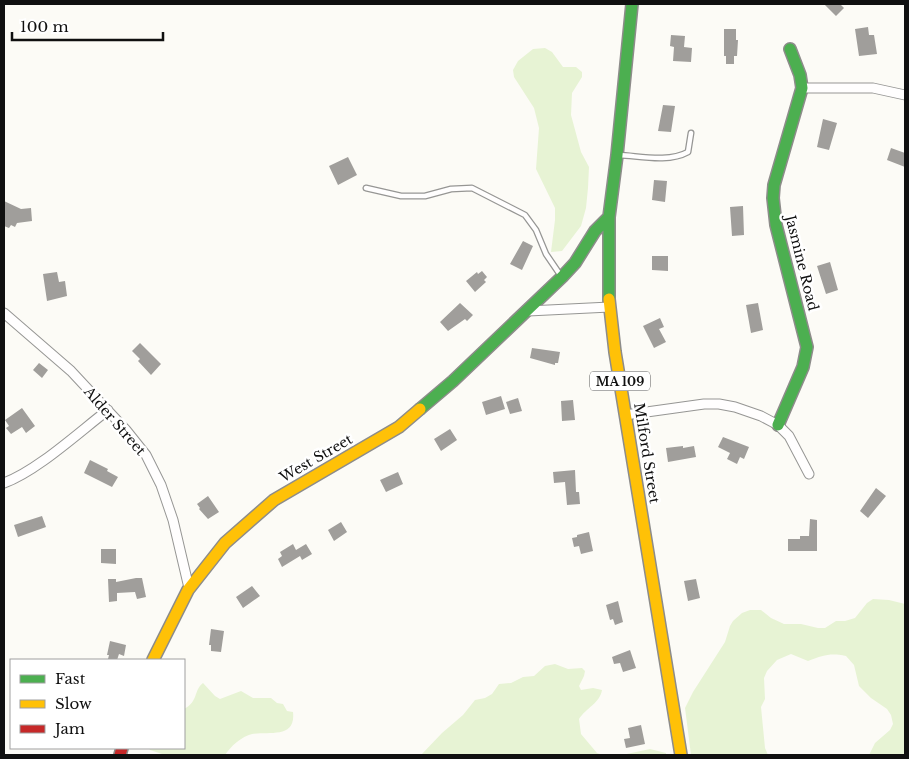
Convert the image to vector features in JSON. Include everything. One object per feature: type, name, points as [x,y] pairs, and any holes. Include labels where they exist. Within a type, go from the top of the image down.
[{"type":"street","name":"Milford Street","points":[[632,4],[609,217],[610,306],[615,352],[681,755]]},
{"type":"street","points":[[790,49],[800,75],[802,88],[873,88],[905,95]]},
{"type":"street","name":"Jasmine Road","points":[[778,425],[803,367],[806,348],[806,339],[776,225],[773,198],[774,185],[802,88]]},
{"type":"street","name":"West Street","points":[[153,659],[189,588],[225,543],[274,500],[398,427],[453,381],[562,277],[575,263],[595,231],[609,217]]},
{"type":"street","points":[[528,311],[610,306]]},
{"type":"street","name":"Alder Street","points":[[4,313],[71,371],[108,410],[146,455],[161,485],[173,520],[189,588]]},
{"type":"street","points":[[625,415],[704,404],[719,404],[748,412],[778,425],[789,436],[809,474]]},
{"type":"street","points":[[4,482],[13,480],[38,463],[108,410]]},
{"type":"lane","points":[[617,155],[662,158],[680,156],[688,152],[691,134]]},
{"type":"lane","points":[[366,188],[401,196],[425,196],[451,190],[472,188],[525,215],[536,230],[546,254],[562,277]]},
{"type":"green space","points":[[545,48],[552,52],[563,67],[576,67],[582,72],[582,77],[572,93],[571,115],[581,152],[589,167],[586,208],[581,226],[562,251],[551,252],[555,208],[536,169],[539,128],[534,108],[514,77],[513,70],[518,61],[533,49]]},
{"type":"green space","points":[[873,599],[905,604],[905,755],[869,755],[875,743],[890,730],[893,724],[891,715],[887,709],[871,698],[859,686],[854,665],[846,656],[827,655],[808,661],[791,654],[777,660],[767,671],[764,678],[765,699],[761,707],[765,748],[768,755],[691,755],[685,708],[725,642],[733,621],[742,613],[750,610],[761,610],[771,618],[784,624],[801,624],[825,628],[836,621],[855,618],[867,603]]},
{"type":"green space","points":[[555,664],[568,669],[582,668],[585,671],[579,686],[581,690],[593,688],[602,690],[596,702],[579,719],[581,734],[597,753],[603,755],[421,755],[463,715],[475,700],[492,694],[499,684],[511,683],[523,677],[534,676],[545,666]]},
{"type":"green space","points":[[203,683],[220,699],[241,691],[253,698],[271,698],[277,703],[283,704],[287,711],[293,712],[293,721],[286,730],[280,732],[259,733],[244,737],[225,755],[165,755],[150,750],[185,749],[185,708],[192,703]]},
{"type":"green space","points":[[650,749],[666,753],[666,755],[622,755]]},
{"type":"building","points":[[824,4],[840,4],[844,8],[836,16]]},
{"type":"building","points":[[868,27],[869,35],[874,35],[877,54],[859,56],[855,29]]},
{"type":"building","points":[[724,29],[736,29],[736,40],[738,40],[737,56],[734,56],[734,64],[726,64],[726,56],[724,56]]},
{"type":"building","points":[[671,35],[685,36],[684,47],[692,48],[691,62],[673,61],[674,47],[670,46]]},
{"type":"building","points":[[663,105],[675,106],[671,132],[658,131]]},
{"type":"building","points":[[823,119],[837,123],[829,150],[817,147]]},
{"type":"building","points":[[891,148],[905,153],[905,167],[887,160]]},
{"type":"building","points":[[348,157],[357,175],[338,185],[329,166]]},
{"type":"building","points":[[654,180],[667,181],[665,202],[652,200]]},
{"type":"building","points":[[4,201],[21,209],[31,208],[32,221],[17,223],[15,227],[11,225],[9,228],[4,226]]},
{"type":"building","points":[[743,206],[744,235],[732,236],[730,207]]},
{"type":"building","points":[[523,241],[533,246],[522,270],[510,264]]},
{"type":"building","points":[[652,256],[668,256],[668,271],[652,270]]},
{"type":"building","points":[[830,262],[838,290],[826,294],[817,266]]},
{"type":"building","points":[[482,271],[487,277],[484,280],[486,282],[475,292],[466,281],[477,272],[478,274]]},
{"type":"building","points":[[57,272],[59,282],[65,281],[67,296],[47,301],[43,274]]},
{"type":"building","points":[[460,303],[473,315],[467,321],[465,319],[448,331],[440,322]]},
{"type":"building","points":[[758,303],[763,330],[751,333],[746,305]]},
{"type":"building","points":[[660,318],[664,327],[659,329],[666,342],[654,348],[643,326]]},
{"type":"building","points":[[140,343],[161,364],[151,375],[138,361],[140,359],[132,351]]},
{"type":"building","points":[[532,348],[560,352],[558,363],[555,363],[555,365],[530,358]]},
{"type":"building","points":[[39,363],[48,370],[42,378],[33,370]]},
{"type":"building","points":[[501,396],[505,409],[486,415],[482,402]]},
{"type":"building","points":[[518,398],[522,411],[510,414],[506,402]]},
{"type":"building","points":[[573,400],[575,420],[562,421],[561,401]]},
{"type":"building","points":[[22,408],[35,426],[26,433],[22,427],[11,434],[6,428],[9,426],[5,420]]},
{"type":"building","points":[[450,429],[457,440],[441,451],[434,439]]},
{"type":"building","points":[[723,437],[749,447],[744,459],[740,457],[737,464],[727,459],[730,453],[718,447]]},
{"type":"building","points":[[683,446],[683,448],[694,446],[696,457],[668,462],[666,448]]},
{"type":"building","points":[[90,460],[108,469],[107,471],[118,477],[112,487],[84,473]]},
{"type":"building","points":[[575,470],[576,492],[579,492],[580,504],[567,505],[565,482],[554,483],[553,472]]},
{"type":"building","points":[[398,472],[403,484],[386,492],[380,480]]},
{"type":"building","points":[[876,488],[886,496],[868,518],[860,511]]},
{"type":"building","points":[[208,496],[219,512],[208,519],[197,504]]},
{"type":"building","points":[[42,516],[46,527],[18,537],[14,525]]},
{"type":"building","points":[[810,519],[817,520],[817,551],[788,551],[788,539],[800,539],[800,536],[809,536]]},
{"type":"building","points":[[341,522],[347,532],[334,541],[328,530]]},
{"type":"building","points":[[589,532],[593,551],[581,554],[579,546],[574,547],[572,538]]},
{"type":"building","points":[[293,544],[296,550],[306,544],[312,554],[302,560],[300,556],[282,567],[278,559],[282,556],[280,552]]},
{"type":"building","points":[[101,549],[116,549],[116,564],[101,563]]},
{"type":"building","points":[[142,578],[146,597],[137,599],[135,592],[117,593],[117,601],[109,602],[108,579],[116,579],[116,582]]},
{"type":"building","points":[[696,579],[700,598],[688,601],[684,581]]},
{"type":"building","points":[[252,586],[260,596],[243,608],[236,597]]},
{"type":"building","points":[[618,601],[623,622],[615,625],[613,619],[610,620],[606,605]]},
{"type":"building","points":[[211,629],[224,631],[221,652],[211,651],[211,645],[209,645]]},
{"type":"building","points":[[110,641],[126,645],[124,656],[119,654],[117,659],[108,659],[109,655],[107,655]]},
{"type":"building","points":[[630,650],[636,668],[623,672],[620,663],[614,664],[612,657]]},
{"type":"building","points":[[641,725],[645,744],[626,748],[624,739],[630,738],[628,728]]},
{"type":"traffic: fast","points":[[609,299],[609,217],[632,4]]},
{"type":"traffic: fast","points":[[778,425],[803,367],[807,347],[776,225],[773,198],[774,185],[802,88],[800,75],[790,49]]},
{"type":"traffic: fast","points":[[420,409],[453,381],[562,277],[575,263],[595,231],[609,217]]},
{"type":"traffic: slow","points":[[609,299],[615,352],[681,755]]},
{"type":"traffic: slow","points":[[154,659],[188,590],[225,543],[274,500],[399,427],[420,409]]},
{"type":"traffic: jam","points":[[120,755],[122,749]]}]
